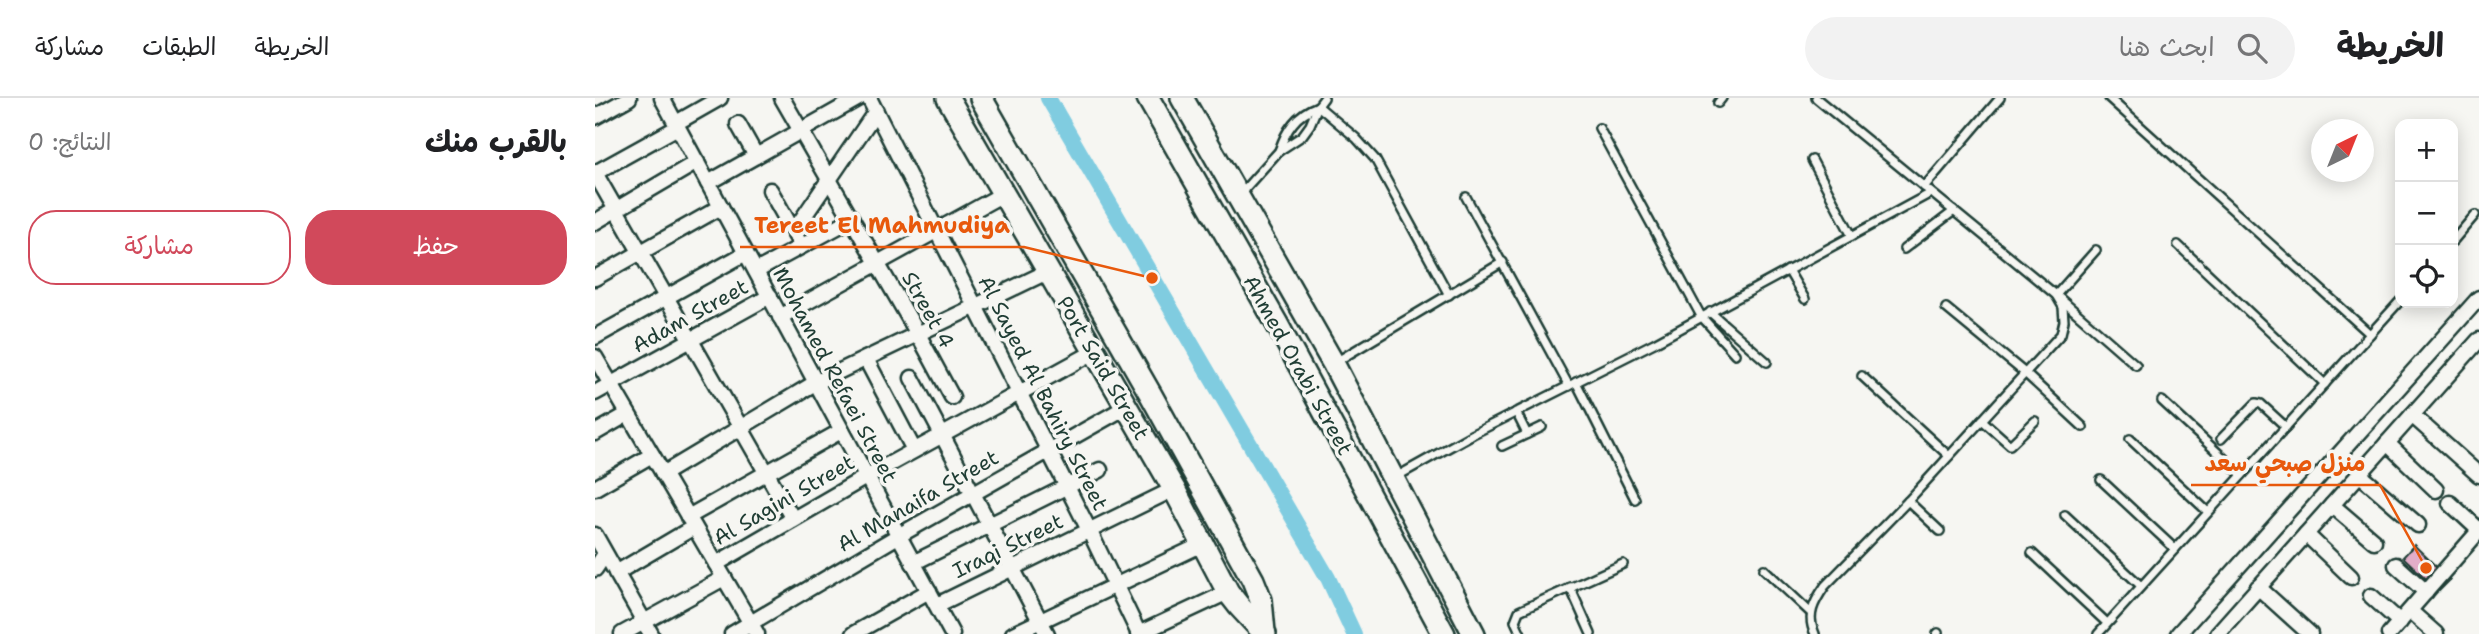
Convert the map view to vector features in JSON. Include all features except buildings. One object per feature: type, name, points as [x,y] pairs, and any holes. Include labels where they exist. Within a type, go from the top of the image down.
[{"type":"main road","name":"Port Said Street","points":[[948,98],[1174,489],[1228,592],[1263,633]]},
{"type":"main road","name":"Port Said Street","points":[[981,98],[1253,580],[1261,600],[1263,633]]},
{"type":"main road","name":"Ahmed Orabi Street","points":[[1148,98],[1277,324],[1444,634]]},
{"type":"main road","name":"Ahmed Orabi Street","points":[[1182,98],[1333,363],[1474,634]]},
{"type":"street","points":[[595,117],[629,98]]},
{"type":"street","name":"Mohamed Refaei Street","points":[[662,98],[952,634]]},
{"type":"street","points":[[720,98],[595,173],[793,519]]},
{"type":"street","name":"Street 4","points":[[782,98],[952,397]]},
{"type":"street","points":[[709,183],[859,98]]},
{"type":"street","points":[[794,231],[873,105]]},
{"type":"street","name":"Al Sayed Al Bahiry Street","points":[[873,105],[1139,634]]},
{"type":"street","points":[[738,124],[756,156]]},
{"type":"street","points":[[595,222],[697,162]]},
{"type":"street","points":[[771,190],[802,246]]},
{"type":"street","points":[[780,317],[1003,194]]},
{"type":"street","points":[[595,278],[721,207]]},
{"type":"street","points":[[756,271],[852,219]]},
{"type":"street","points":[[595,337],[746,253]]},
{"type":"street","points":[[663,474],[815,383],[1047,272]]},
{"type":"street","name":"Adam Street","points":[[595,393],[770,296]]},
{"type":"street","points":[[2178,634],[2479,298]]},
{"type":"street","points":[[2217,634],[2479,340]]},
{"type":"street","name":"Al Sagini Street","points":[[716,564],[914,450],[1094,352]]},
{"type":"street","points":[[595,357],[753,629]]},
{"type":"street","points":[[866,359],[914,450]]},
{"type":"street","points":[[912,378],[1043,627]]},
{"type":"street","name":"Al Manaifa Street","points":[[732,634],[753,629],[898,536],[1126,407]]},
{"type":"street","points":[[595,433],[628,414]]},
{"type":"street","points":[[2412,415],[2479,475]]},
{"type":"street","points":[[616,573],[766,473],[841,431]]},
{"type":"street","points":[[2387,443],[2436,490]]},
{"type":"street","points":[[595,488],[652,455]]},
{"type":"street","points":[[913,564],[1100,470]]},
{"type":"street","points":[[2359,474],[2418,526]]},
{"type":"street","name":"Iraqi Street","points":[[937,605],[1174,489]]},
{"type":"street","points":[[2389,634],[2479,530],[2450,503]]},
{"type":"street","points":[[2332,505],[2374,541]]},
{"type":"street","points":[[2306,534],[2351,577]]},
{"type":"street","points":[[595,535],[647,628]]},
{"type":"street","points":[[1013,634],[1043,627],[1116,584],[1203,544]]},
{"type":"street","points":[[595,569],[605,554]]},
{"type":"street","points":[[2396,565],[2426,592]]},
{"type":"street","points":[[622,634],[647,628],[724,578]]},
{"type":"street","points":[[2258,587],[2310,634]]},
{"type":"street","name":"Iraqi Street","points":[[855,633],[929,591]]},
{"type":"street","points":[[1139,634],[1228,592]]},
{"type":"street","points":[[2371,596],[2435,634]]},
{"type":"lane","points":[[1238,196],[1279,151],[1301,136],[1324,98]]},
{"type":"lane","points":[[1816,98],[2056,295],[2136,366]]},
{"type":"lane","points":[[1924,187],[2000,98]]},
{"type":"lane","points":[[2109,98],[2370,334]]},
{"type":"lane","points":[[1279,151],[1290,126],[1305,112],[1318,106]]},
{"type":"lane","points":[[1318,106],[1356,138],[1375,159],[1449,295]]},
{"type":"lane","points":[[1599,128],[1701,316],[1735,355]]},
{"type":"lane","points":[[1812,160],[1852,236]]},
{"type":"lane","points":[[1394,478],[1931,193]]},
{"type":"lane","points":[[1466,197],[1635,499]]},
{"type":"lane","points":[[1904,249],[1954,211]]},
{"type":"lane","points":[[2458,235],[2475,215]]},
{"type":"lane","points":[[2178,245],[2325,384]]},
{"type":"lane","points":[[2056,295],[2096,250]]},
{"type":"lane","points":[[1333,363],[1503,262]]},
{"type":"lane","points":[[1788,270],[1805,299]]},
{"type":"lane","points":[[1815,634],[1809,619],[1825,586],[2061,334],[2063,307],[2056,295]]},
{"type":"lane","points":[[2098,634],[2395,306]]},
{"type":"lane","points":[[1946,308],[2026,374],[2083,427]]},
{"type":"lane","points":[[1710,312],[1767,362]]},
{"type":"lane","points":[[1862,376],[1949,456]]},
{"type":"lane","points":[[2162,401],[2242,475]]},
{"type":"lane","points":[[2221,439],[2256,403],[2261,404],[2285,427]]},
{"type":"lane","points":[[1516,412],[1527,434]]},
{"type":"lane","points":[[1982,421],[2010,445],[2035,421]]},
{"type":"lane","points":[[1502,446],[1542,427]]},
{"type":"lane","points":[[2130,439],[2208,512]]},
{"type":"lane","points":[[2101,480],[2175,548]]},
{"type":"lane","points":[[1908,500],[1940,531]]},
{"type":"lane","points":[[2064,515],[2141,586]]},
{"type":"lane","points":[[2032,553],[2107,623]]},
{"type":"lane","points":[[1521,634],[1515,621],[1519,611],[1623,564]]},
{"type":"lane","points":[[1764,569],[1811,613]]},
{"type":"lane","points":[[1570,587],[1591,634]]},
{"type":"waterway","points":[[1048,98],[1328,578],[1354,634]]},
{"type":"place","name":"Tereet El Mahmudiya","points":[[1152,278]]},
{"type":"place","name":"منزل صبحي سعد","points":[[2426,568]]}]
